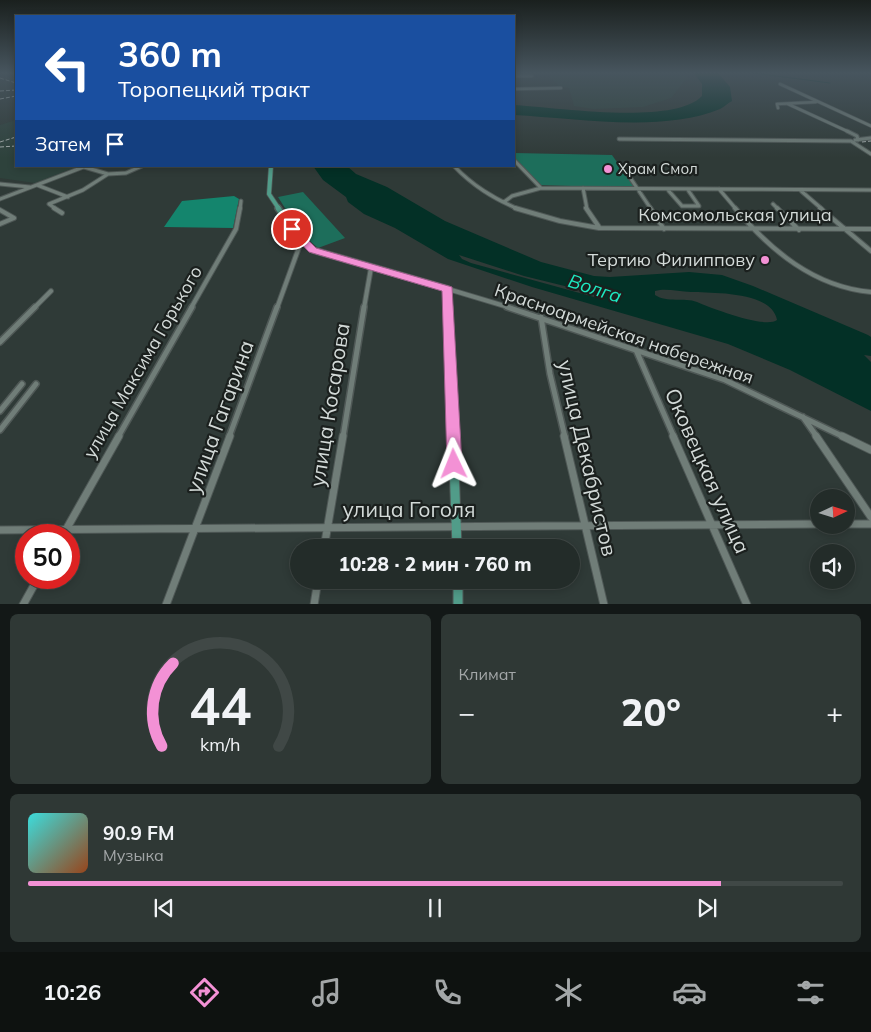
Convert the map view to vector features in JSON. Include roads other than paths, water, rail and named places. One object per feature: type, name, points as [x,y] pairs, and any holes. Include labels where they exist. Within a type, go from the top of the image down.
[{"type":"main road","points":[[271,167],[269,194],[292,229],[313,250],[448,289],[457,539]]},
{"type":"main road","points":[[458,589],[458,604]]},
{"type":"street","points":[[778,108],[777,104],[818,102],[871,126]]},
{"type":"street","points":[[788,104],[856,136],[858,140]]},
{"type":"street","points":[[619,139],[851,141],[871,138]]},
{"type":"street","points":[[851,141],[871,154]]},
{"type":"street","points":[[515,161],[541,188]]},
{"type":"street","points":[[0,199],[82,167]]},
{"type":"street","points":[[88,167],[118,176],[132,173],[141,167]]},
{"type":"street","name":"Комсомольская улица","points":[[455,167],[472,185],[516,208],[599,228],[871,229]]},
{"type":"street","points":[[625,170],[664,229]]},
{"type":"street","points":[[62,213],[49,204],[83,190],[108,174]]},
{"type":"street","points":[[0,184],[31,188]]},
{"type":"street","points":[[37,185],[68,197]]},
{"type":"street","points":[[504,202],[512,196],[541,188],[866,190],[871,192]]},
{"type":"street","points":[[583,188],[583,197],[587,208],[599,228]]},
{"type":"street","points":[[668,190],[682,206],[699,206],[688,190]]},
{"type":"street","points":[[673,190],[677,195]]},
{"type":"street","points":[[719,190],[765,241],[816,277],[839,287],[871,292]]},
{"type":"street","points":[[800,190],[871,251]]},
{"type":"street","name":"улица Максима Горького","points":[[69,524],[236,229],[241,201]]},
{"type":"street","points":[[773,204],[799,230]]},
{"type":"street","points":[[0,210],[14,218],[0,224]]},
{"type":"street","name":"улица Гагарина","points":[[166,604],[196,528],[302,240]]},
{"type":"street","name":"улица Косарова","points":[[326,539],[371,268]]},
{"type":"street","name":"Красноармейская набережная","points":[[448,289],[541,317],[725,380],[871,450]]},
{"type":"street","points":[[0,342],[51,291]]},
{"type":"street","name":"улица Декабристов","points":[[541,317],[550,374],[604,604]]},
{"type":"street","name":"Оковецкая улица","points":[[636,350],[747,604]]},
{"type":"street","points":[[0,411],[22,384]]},
{"type":"street","points":[[0,430],[36,384]]},
{"type":"street","points":[[802,416],[871,516]]},
{"type":"street","name":"улица Гоголя","points":[[80,532],[196,528],[586,527],[810,524]]},
{"type":"street","points":[[855,524],[871,524]]},
{"type":"street","name":"улица Гоголя","points":[[0,530],[15,530]]},
{"type":"street","points":[[23,604],[32,589]]},
{"type":"street","points":[[314,604],[316,589]]},
{"type":"water","points":[[694,101],[732,101],[720,109],[697,116],[645,122],[591,121],[515,115],[515,105],[584,111],[641,113],[688,105]]},
{"type":"water","name":"Волга","points":[[314,167],[348,167],[356,174],[387,187],[445,221],[541,262],[594,276],[610,277],[689,272],[722,275],[753,286],[871,337],[871,356],[864,355],[871,362],[871,411],[790,370],[728,344],[532,287],[448,259],[395,228],[364,214],[348,202],[346,197],[323,180]],"holes":[[[459,255],[524,276],[589,292],[605,300],[471,263],[462,259]],[[668,290],[726,294],[753,299],[773,311],[777,320],[771,322],[750,320],[697,302],[665,299],[655,295],[655,291]]]},
{"type":"railway","points":[[0,142],[15,137]]},
{"type":"railway","points":[[862,142],[871,141]]},
{"type":"railway","points":[[0,147],[15,146]]},
{"type":"place","name":"Храм Смол","points":[[608,169]]},
{"type":"place","name":"Тертию Филиппову","points":[[765,260]]}]
